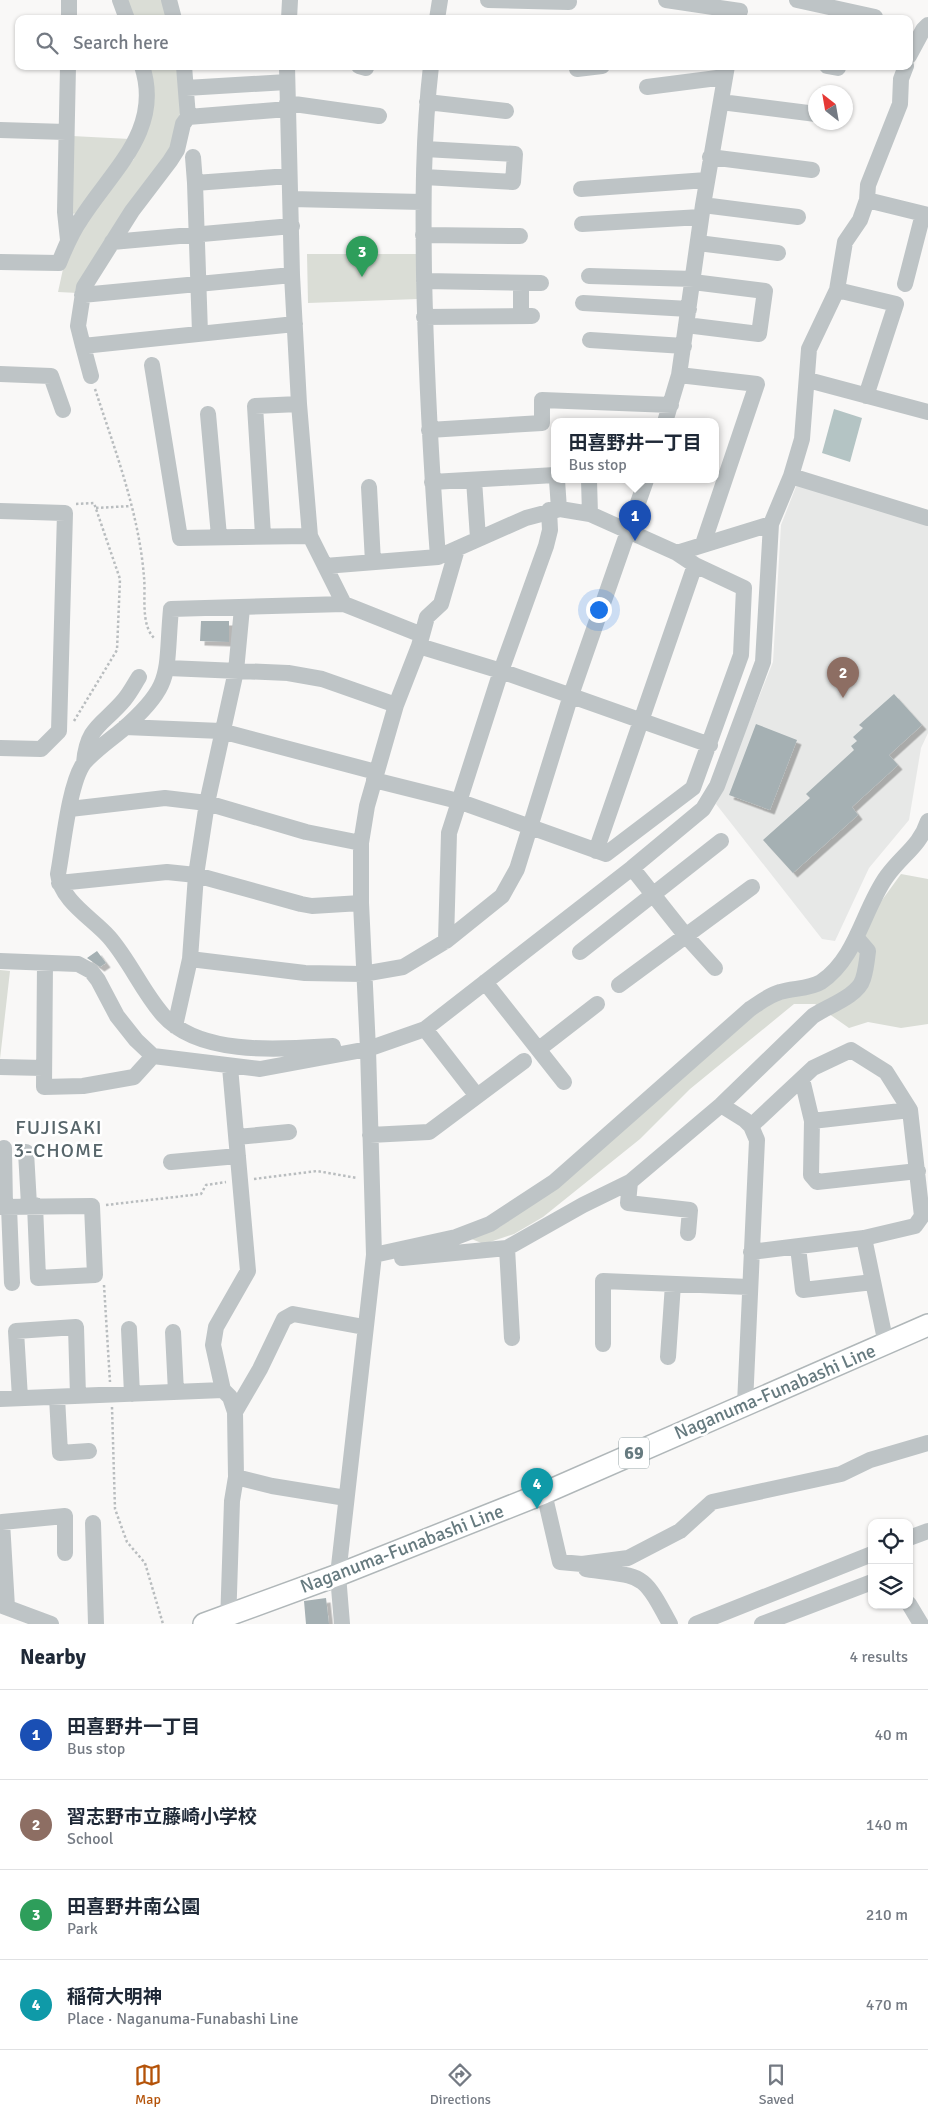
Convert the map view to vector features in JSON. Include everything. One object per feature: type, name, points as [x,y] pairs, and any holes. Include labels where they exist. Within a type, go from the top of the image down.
[{"type":"main road","name":"Naganuma-Funabashi Line","points":[[204,1624],[229,1620],[544,1493],[928,1325]]},
{"type":"street","points":[[69,0],[69,15]]},
{"type":"street","points":[[120,0],[125,15]]},
{"type":"street","points":[[168,0],[173,15]]},
{"type":"street","points":[[289,15],[290,0]]},
{"type":"street","points":[[438,15],[440,0]]},
{"type":"street","points":[[488,0],[569,2]]},
{"type":"street","points":[[666,0],[740,10]]},
{"type":"street","points":[[797,0],[866,15]]},
{"type":"street","points":[[913,49],[923,30],[928,25]]},
{"type":"street","points":[[68,70],[64,212],[68,240]]},
{"type":"street","points":[[0,262],[59,263],[68,240],[81,218],[128,156],[143,123],[149,93],[143,70]]},
{"type":"street","points":[[91,376],[78,326],[82,295],[132,211],[174,155],[188,118],[184,70]]},
{"type":"street","points":[[431,70],[422,202],[424,317],[429,430],[438,557]]},
{"type":"street","points":[[0,961],[78,964],[91,971],[98,980],[117,1016],[136,1040],[153,1056],[230,1067],[260,1069],[368,1048],[425,1029],[632,868],[703,809],[717,786],[763,662],[771,524],[791,476],[802,439],[809,349],[837,290],[845,242],[860,220],[867,200],[868,185],[900,104],[901,79],[904,70]]},
{"type":"street","points":[[647,87],[726,72],[710,157],[679,375],[666,418]]},
{"type":"street","points":[[186,88],[287,74],[292,275],[299,404],[310,536],[344,604]]},
{"type":"street","points":[[427,102],[506,110]]},
{"type":"street","points":[[721,102],[808,113]]},
{"type":"street","points":[[188,118],[288,106],[380,116]]},
{"type":"street","points":[[0,130],[66,132]]},
{"type":"street","points":[[424,177],[513,182],[515,154],[425,149]]},
{"type":"street","points":[[193,157],[200,333]]},
{"type":"street","points":[[710,157],[812,170]]},
{"type":"street","points":[[194,183],[289,176]]},
{"type":"street","points":[[581,189],[707,180]]},
{"type":"street","points":[[291,200],[422,202]]},
{"type":"street","points":[[867,200],[926,214],[905,284]]},
{"type":"street","points":[[582,224],[702,211],[798,217]]},
{"type":"street","points":[[112,242],[292,226]]},
{"type":"street","points":[[423,235],[520,236]]},
{"type":"street","points":[[698,242],[778,253]]},
{"type":"street","points":[[82,295],[292,275]]},
{"type":"street","points":[[583,303],[688,317],[759,334],[765,291],[693,281],[589,276]]},
{"type":"street","points":[[424,281],[540,283]]},
{"type":"street","points":[[424,317],[526,316],[521,283]]},
{"type":"street","points":[[837,290],[896,304],[866,396]]},
{"type":"street","points":[[83,346],[295,324]]},
{"type":"street","points":[[590,340],[684,346]]},
{"type":"street","points":[[152,365],[180,538],[262,535],[310,536]]},
{"type":"street","points":[[0,374],[51,376],[63,410]]},
{"type":"street","points":[[679,375],[757,384],[704,544]]},
{"type":"street","points":[[808,380],[928,412]]},
{"type":"street","points":[[429,430],[542,423],[542,400],[670,405]]},
{"type":"street","points":[[262,535],[255,406],[299,404]]},
{"type":"street","points":[[208,414],[219,536]]},
{"type":"street","points":[[432,482],[551,475]]},
{"type":"street","points":[[791,476],[928,518]]},
{"type":"street","points":[[474,480],[478,538]]},
{"type":"street","points":[[446,941],[449,834],[501,671],[546,546],[554,509],[557,483]]},
{"type":"street","points":[[589,483],[590,514]]},
{"type":"street","points":[[190,958],[305,973],[363,974],[403,967],[446,941],[502,896],[517,868],[571,695],[645,483]]},
{"type":"street","points":[[369,487],[373,562]]},
{"type":"street","points":[[125,727],[222,731],[458,801],[606,854],[693,788],[741,656],[744,588],[695,565],[677,553],[590,514],[554,509],[478,538],[438,557],[325,566]]},
{"type":"street","points":[[0,511],[65,512],[59,731],[41,749],[0,748]]},
{"type":"street","points":[[677,553],[771,524]]},
{"type":"street","points":[[342,1624],[338,1575],[364,1327],[378,1254],[370,1180],[368,1048],[361,903],[362,843],[367,806],[396,705],[421,640],[427,617],[441,604],[457,548]]},
{"type":"street","points":[[596,851],[695,565]]},
{"type":"street","points":[[84,763],[144,711],[158,694],[168,668],[171,609],[344,604],[421,640],[501,671],[642,719],[710,745]]},
{"type":"street","points":[[175,1026],[190,958],[196,875],[207,803],[236,671],[242,608]]},
{"type":"street","points":[[168,668],[288,673],[322,679],[396,705]]},
{"type":"street","points":[[139,677],[124,700],[91,733],[85,747],[84,763],[76,782],[58,874],[59,883],[66,896],[89,916],[120,950],[153,1002],[175,1026],[219,1043],[266,1050],[341,1046],[368,1048]]},
{"type":"street","points":[[70,809],[166,798],[207,803],[306,832],[362,843]]},
{"type":"street","points":[[378,1254],[456,1237],[490,1224],[554,1182],[750,1009],[779,992],[819,984],[843,962],[874,896],[886,877],[920,841],[928,821]]},
{"type":"street","points":[[580,952],[654,896],[721,841]]},
{"type":"street","points":[[632,868],[686,936],[715,968]]},
{"type":"street","points":[[59,883],[167,872],[196,875],[312,906],[361,903]]},
{"type":"street","points":[[619,985],[752,887]]},
{"type":"street","points":[[378,1254],[402,1258],[507,1248],[583,1205],[630,1182],[721,1105],[813,1016],[828,1005],[854,994],[863,981],[868,951],[856,936]]},
{"type":"street","points":[[45,963],[44,1087],[83,1086],[134,1077],[153,1056]]},
{"type":"street","points":[[485,982],[564,1082]]},
{"type":"street","points":[[539,1050],[596,1004]]},
{"type":"street","points":[[425,1029],[477,1096]]},
{"type":"street","points":[[751,1126],[813,1068],[851,1050],[886,1072],[910,1110],[922,1216],[915,1226],[864,1238],[751,1252]]},
{"type":"street","points":[[370,1135],[429,1132],[524,1061]]},
{"type":"street","points":[[0,1067],[43,1068]]},
{"type":"street","points":[[229,1620],[232,1501],[236,1477],[235,1412],[230,1397],[223,1390],[212,1345],[216,1327],[248,1271],[230,1067]]},
{"type":"street","points":[[802,1079],[812,1121],[811,1175],[817,1182],[918,1171]]},
{"type":"street","points":[[721,1105],[746,1120],[757,1140],[745,1404]]},
{"type":"street","points":[[812,1121],[910,1110]]},
{"type":"street","points":[[237,1138],[289,1132]]},
{"type":"street","points":[[4,1148],[4,1207],[12,1283]]},
{"type":"street","points":[[4,1207],[32,1205],[92,1206],[94,1275],[38,1278],[32,1205],[26,1152]]},
{"type":"street","points":[[171,1162],[238,1156]]},
{"type":"street","points":[[630,1182],[628,1203],[690,1210],[688,1233]]},
{"type":"street","points":[[864,1238],[886,1344]]},
{"type":"street","points":[[798,1247],[803,1290],[873,1282]]},
{"type":"street","points":[[507,1248],[512,1338]]},
{"type":"street","points":[[603,1344],[603,1281],[749,1287]]},
{"type":"street","points":[[668,1357],[673,1284]]},
{"type":"street","points":[[235,1412],[260,1369],[284,1319],[293,1314],[364,1327]]},
{"type":"street","points":[[20,1398],[16,1331],[76,1326],[78,1396]]},
{"type":"street","points":[[129,1329],[132,1394]]},
{"type":"street","points":[[173,1332],[176,1392]]},
{"type":"street","points":[[0,1399],[223,1390]]},
{"type":"street","points":[[57,1397],[60,1453],[88,1451]]},
{"type":"street","points":[[544,1493],[560,1562],[582,1564],[628,1558],[680,1532],[712,1502],[841,1474],[870,1460],[928,1443]]},
{"type":"street","points":[[236,1477],[272,1486],[346,1498]]},
{"type":"street","points":[[51,1624],[3,1606],[2,1522],[65,1516],[65,1553]]},
{"type":"street","points":[[93,1523],[96,1624]]},
{"type":"street","points":[[913,1537],[928,1531]]},
{"type":"street","points":[[697,1624],[868,1556]]},
{"type":"street","points":[[582,1564],[584,1569],[621,1572],[639,1577],[649,1586],[670,1624]]},
{"type":"street","points":[[762,1624],[868,1584]]},
{"type":"street","points":[[912,1609],[921,1624]]},
{"type":"path","points":[[91,376],[131,506],[144,576],[145,617],[149,633]]},
{"type":"path","points":[[59,731],[73,724],[117,650],[120,580],[94,503],[69,504],[65,512]]},
{"type":"path","points":[[96,508],[131,506]]},
{"type":"path","points":[[92,1206],[202,1194],[206,1185],[317,1172],[370,1180]]},
{"type":"path","points":[[104,1275],[115,1509],[127,1542],[145,1563],[164,1624]]},
{"type":"shaded area","points":[[126,0],[163,0],[168,15],[131,15]]},
{"type":"shaded area","points":[[147,70],[179,70],[180,113],[174,147],[78,293],[58,292],[63,269],[85,220],[134,159]]},
{"type":"shaded area","points":[[72,136],[130,139],[76,214],[70,213]]},
{"type":"shaded area","points":[[307,254],[416,254],[418,299],[308,303]]},
{"type":"shaded area","points":[[834,409],[862,418],[850,462],[822,453]]},
{"type":"shaded area","points":[[797,484],[928,526],[928,733],[921,748],[909,820],[869,868],[835,941],[822,939],[716,804],[773,662],[781,525]]},
{"type":"shaded area","points":[[901,874],[928,879],[928,1024],[901,1028],[868,1022],[849,1028],[815,1004],[794,1004],[690,1089],[640,1139],[543,1217],[514,1234],[484,1244],[469,1238],[500,1227],[556,1187],[752,1013],[787,995],[824,987],[869,918]]},
{"type":"shaded area","points":[[0,970],[10,971],[0,1059]]},
{"type":"building","points":[[201,621],[229,621],[229,642],[200,641]]},
{"type":"building","points":[[894,694],[922,725],[889,755],[898,765],[852,807],[858,815],[793,873],[763,840],[810,798],[806,794],[854,750],[851,746],[857,741],[853,737],[863,728],[859,725]]},
{"type":"building","points":[[756,724],[797,740],[770,810],[729,795]]},
{"type":"building","points":[[97,951],[106,963],[100,967],[87,958]]},
{"type":"building","points":[[326,1598],[329,1624],[306,1624],[304,1601]]},
{"type":"place","name":"田喜野井南公園","points":[[362,277]]},
{"type":"place","name":"田喜野井一丁目","points":[[635,541]]},
{"type":"place","name":"習志野市立藤崎小学校","points":[[843,698]]},
{"type":"place","name":"稲荷大明神","points":[[537,1509]]},
{"type":"district","name":"FUJISAKI 3-CHOME","points":[[59,1138]]}]
